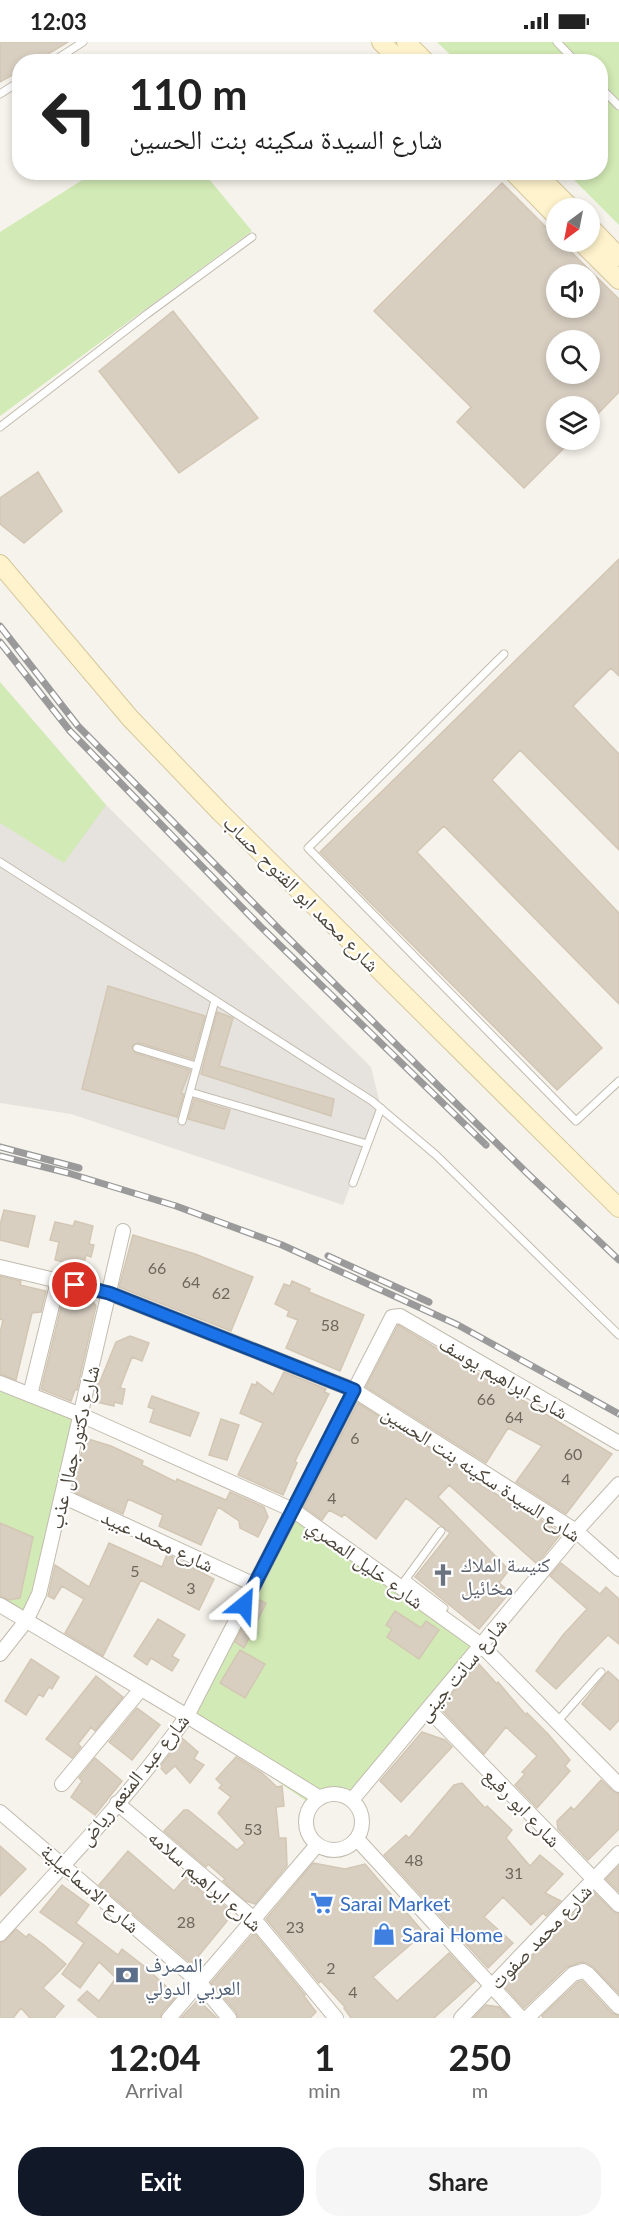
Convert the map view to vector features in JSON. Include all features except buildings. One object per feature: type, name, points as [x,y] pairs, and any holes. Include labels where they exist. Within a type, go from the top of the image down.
[{"type":"street","points":[[381,42],[392,54]]},
{"type":"street","points":[[406,42],[418,54]]},
{"type":"street","points":[[521,180],[546,206]]},
{"type":"street","points":[[544,180],[561,198]]},
{"type":"street","points":[[600,237],[619,257]]},
{"type":"street","points":[[591,252],[619,280]]},
{"type":"street","name":"شارع محمد ابو الفتوح حساب","points":[[0,564],[130,718],[220,812],[619,1208]]},
{"type":"street","name":"شارع دكتور جمال عذب","points":[[0,1654],[26,1620],[39,1594],[123,1231]]},
{"type":"street","name":"شارع السيدة سكينه بنت الحسين","points":[[0,1267],[109,1293],[354,1390],[576,1531],[619,1569]]},
{"type":"street","points":[[30,1395],[58,1281]]},
{"type":"street","name":"شارع ابراهيم يوسف","points":[[390,1319],[393,1316],[400,1316],[619,1443]]},
{"type":"street","name":"شارع عبد المنعم رياض","points":[[0,1934],[117,1803],[187,1716],[390,1319]]},
{"type":"street","name":"شارع خليل المصري","points":[[0,1383],[81,1414],[293,1510],[403,1583],[481,1645],[619,1785]]},
{"type":"street","name":"شارع سانت جينى","points":[[352,1800],[576,1531],[619,1484]]},
{"type":"street","name":"شارع محمد عبيد","points":[[62,1496],[255,1585]]},
{"type":"street","points":[[0,1605],[320,1798]]},
{"type":"street","points":[[62,1784],[141,1689]]},
{"type":"street","name":"شارع ابو رفيع","points":[[428,1709],[619,1905]]},
{"type":"street","points":[[333,1794],[352,1800],[357,1805],[362,1819],[361,1833],[357,1839],[342,1850],[329,1850],[317,1845],[309,1834],[306,1821],[310,1809],[320,1798],[333,1794]]},
{"type":"street","name":"شارع ابراهيم سلامه","points":[[117,1803],[254,1918],[336,2018]]},
{"type":"street","name":"شارع الاسماعيلية","points":[[0,1812],[64,1864],[199,1982],[229,2018]]},
{"type":"street","points":[[357,1839],[521,2018]]},
{"type":"street","points":[[169,2018],[317,1845]]},
{"type":"street","name":"شارع محمد صفوت","points":[[461,2018],[619,1853]]},
{"type":"street","points":[[527,2018],[579,1971],[588,1974],[619,2007]]},
{"type":"lane","points":[[64,54],[83,42]]},
{"type":"lane","points":[[558,42],[569,54]]},
{"type":"lane","points":[[608,95],[619,106]]},
{"type":"lane","points":[[0,427],[252,237]]},
{"type":"lane","points":[[504,654],[308,848],[576,1121],[619,1082]]},
{"type":"lane","points":[[0,862],[338,1077],[381,1108],[436,1155],[619,1335]]},
{"type":"lane","points":[[182,1121],[215,1000]]},
{"type":"lane","points":[[137,1048],[196,1066]]},
{"type":"lane","points":[[190,1092],[368,1144]]},
{"type":"lane","points":[[353,1183],[381,1108]]},
{"type":"lane","points":[[441,1531],[403,1583],[444,1608]]},
{"type":"lane","points":[[557,1722],[601,1672]]},
{"type":"shaded area","points":[[0,682],[106,805],[371,1067],[381,1108],[343,1205],[71,1114],[0,1103]]},
{"type":"green space","points":[[437,42],[619,42],[619,225],[600,206],[600,198],[592,198],[574,180],[608,180],[608,54],[450,54]]},
{"type":"green space","points":[[82,180],[210,180],[252,231],[0,416],[0,232]]},
{"type":"green space","points":[[0,682],[106,805],[64,863],[0,823]]},
{"type":"green space","points":[[0,1386],[76,1413],[24,1621],[0,1607]]},
{"type":"green space","points":[[291,1513],[481,1645],[350,1798],[330,1795],[312,1805],[184,1717]]},
{"type":"railway","points":[[0,626],[78,726],[281,931],[528,1174],[619,1260]]},
{"type":"railway","points":[[0,642],[70,731],[260,926],[486,1145]]},
{"type":"railway","points":[[0,1147],[79,1168]]},
{"type":"railway","points":[[0,1156],[68,1173],[176,1206],[282,1245],[458,1325],[619,1414]]},
{"type":"railway","points":[[328,1256],[429,1302]]},
{"type":"place","name":"كنيسة الملاك مخائيل","points":[[443,1575]]},
{"type":"place","name":"Sarai Market","points":[[322,1903]]},
{"type":"place","name":"Sarai Home","points":[[384,1934]]},
{"type":"place","name":"المصرف العربي الدولي","points":[[127,1975]]},
{"type":"route","points":[[75,1285],[109,1293],[354,1390],[244,1605]]}]
